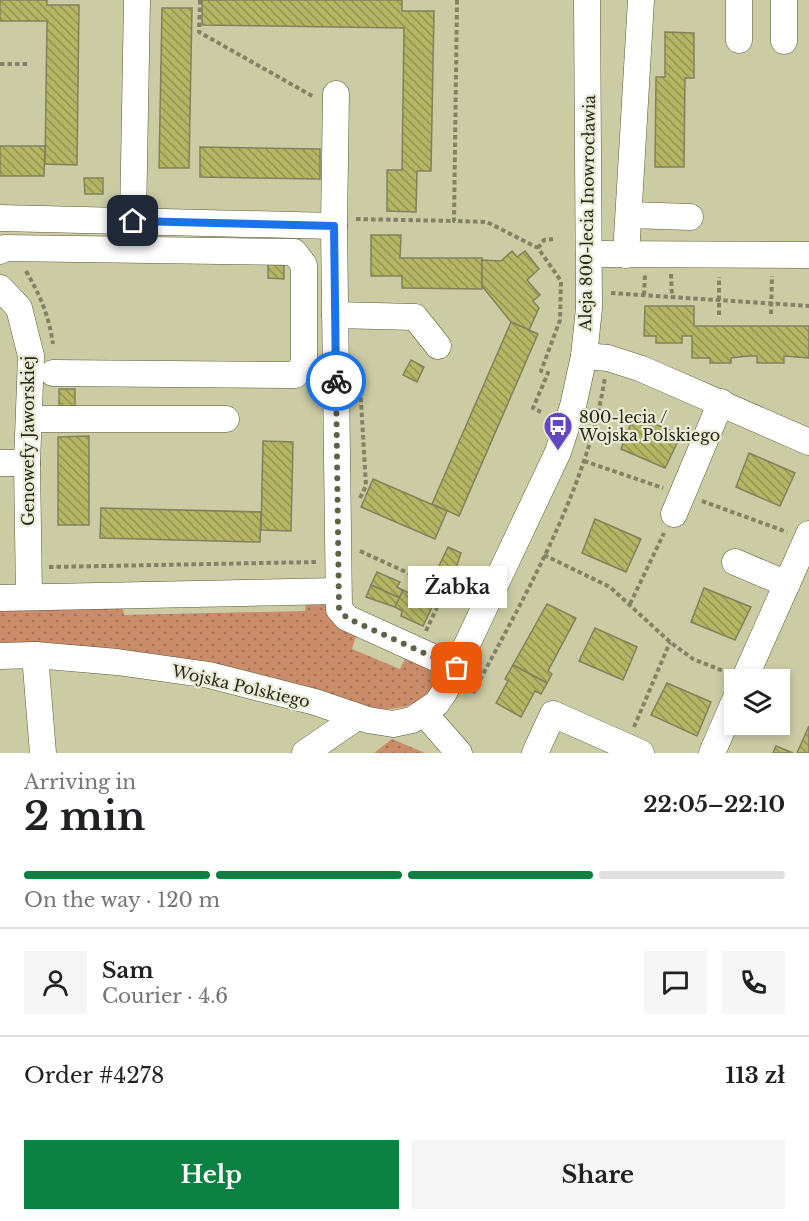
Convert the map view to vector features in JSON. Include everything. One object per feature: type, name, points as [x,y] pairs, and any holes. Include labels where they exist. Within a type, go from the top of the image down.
[{"type":"street","points":[[133,221],[137,0]]},
{"type":"street","name":"Aleja 800-lecia Inowrocławia","points":[[424,713],[437,703],[457,668],[558,452],[573,406],[584,356],[589,308],[587,0]]},
{"type":"street","points":[[626,255],[641,0]]},
{"type":"street","points":[[739,40],[740,0]]},
{"type":"street","points":[[784,0],[784,41]]},
{"type":"street","points":[[336,101],[348,224],[335,309],[339,609],[347,618],[457,668]]},
{"type":"street","points":[[629,215],[690,217]]},
{"type":"street","points":[[0,218],[348,224]]},
{"type":"street","points":[[0,251],[4,248],[294,252],[304,266],[294,303],[304,365],[295,375],[52,373]]},
{"type":"street","points":[[589,254],[809,255]]},
{"type":"street","name":"Genowefy Jaworskiej","points":[[0,288],[19,308],[31,356],[27,463],[29,597]]},
{"type":"street","points":[[294,303],[415,317],[438,346]]},
{"type":"street","points":[[584,356],[608,358],[642,369],[809,442]]},
{"type":"street","points":[[674,514],[721,402]]},
{"type":"street","points":[[29,419],[226,420]]},
{"type":"street","points":[[0,463],[27,463]]},
{"type":"street","points":[[745,669],[809,534]]},
{"type":"street","points":[[735,562],[787,584]]},
{"type":"street","points":[[0,598],[337,591]]},
{"type":"street","points":[[35,655],[43,753]]},
{"type":"street","name":"Wojska Polskiego","points":[[0,656],[35,655],[117,662],[209,675],[315,702],[357,717],[393,724],[412,720],[424,713]]},
{"type":"street","points":[[424,713],[459,753]]},
{"type":"street","points":[[536,753],[553,714],[633,749]]},
{"type":"street","points":[[305,753],[357,717]]},
{"type":"street","points":[[711,753],[724,719]]},
{"type":"path","points":[[200,0],[199,32],[336,101]]},
{"type":"path","points":[[454,220],[457,0]]},
{"type":"path","points":[[0,64],[29,64]]},
{"type":"path","points":[[348,224],[454,220],[487,222],[538,248],[561,281],[560,320],[541,371],[548,373],[533,408],[541,412]]},
{"type":"path","points":[[538,248],[544,240],[553,239]]},
{"type":"path","points":[[718,315],[720,254]]},
{"type":"path","points":[[771,314],[772,254]]},
{"type":"path","points":[[611,293],[809,306]]},
{"type":"path","points":[[356,506],[366,486],[360,372]]},
{"type":"path","points":[[630,604],[674,514]]},
{"type":"path","points":[[544,555],[610,587],[670,642],[724,677]]},
{"type":"path","points":[[422,640],[444,590]]},
{"type":"path","points":[[633,749],[670,642]]},
{"type":"shaded area","points":[[306,601],[324,602],[328,606],[356,636],[352,649],[400,669],[406,657],[432,670],[435,680],[427,696],[418,702],[397,708],[377,709],[64,645],[0,643],[0,611],[123,606],[124,615],[305,611]]},
{"type":"shaded area","points":[[392,739],[425,753],[374,753]]},
{"type":"building","points":[[0,0],[47,0],[47,5],[79,5],[77,165],[45,164],[47,21],[0,21]]},
{"type":"building","points":[[202,0],[402,0],[402,11],[434,11],[431,171],[417,171],[416,212],[387,211],[387,170],[402,170],[404,28],[202,25]]},
{"type":"building","points":[[162,8],[192,8],[189,168],[159,168]]},
{"type":"building","points":[[665,32],[694,33],[694,78],[685,78],[684,167],[655,167],[656,77],[665,77]]},
{"type":"building","points":[[0,146],[45,146],[44,176],[0,176]]},
{"type":"building","points":[[200,147],[320,149],[320,179],[200,177]]},
{"type":"building","points":[[84,178],[103,178],[103,194],[85,194]]},
{"type":"building","points":[[371,235],[401,235],[400,258],[482,258],[482,289],[402,288],[402,276],[371,276]]},
{"type":"building","points":[[512,251],[517,257],[525,251],[539,269],[527,280],[540,295],[533,301],[539,308],[529,330],[511,322],[482,286],[482,260],[501,261]]},
{"type":"building","points":[[268,264],[284,265],[284,279],[268,278]]},
{"type":"building","points":[[645,306],[694,306],[694,326],[809,326],[809,358],[784,356],[784,363],[757,363],[757,356],[748,356],[731,358],[731,363],[710,363],[710,358],[692,358],[692,336],[682,336],[682,343],[656,343],[656,336],[644,336]]},
{"type":"building","points":[[511,322],[538,334],[459,516],[432,504]]},
{"type":"building","points":[[411,360],[424,367],[417,382],[403,375]]},
{"type":"building","points":[[59,389],[75,389],[75,407],[59,407]]},
{"type":"building","points":[[634,415],[681,435],[665,468],[621,449]]},
{"type":"building","points":[[89,436],[89,525],[58,525],[58,437]]},
{"type":"building","points":[[263,441],[293,442],[291,531],[261,530]]},
{"type":"building","points":[[749,453],[795,473],[780,506],[736,487]]},
{"type":"building","points":[[373,479],[447,511],[435,539],[361,507]]},
{"type":"building","points":[[101,508],[261,512],[260,542],[100,538]]},
{"type":"building","points":[[595,519],[641,539],[626,572],[582,553]]},
{"type":"building","points":[[448,547],[461,553],[454,574],[439,566]]},
{"type":"building","points":[[377,572],[400,582],[397,587],[403,590],[400,598],[371,585]]},
{"type":"building","points":[[371,585],[400,598],[395,607],[366,597]]},
{"type":"building","points":[[413,588],[436,599],[423,626],[401,616],[402,611],[395,607],[403,590],[411,594]]},
{"type":"building","points":[[704,588],[751,607],[735,640],[691,622]]},
{"type":"building","points":[[547,604],[576,618],[548,671],[552,674],[547,683],[513,665]]},
{"type":"building","points":[[595,628],[637,647],[623,680],[579,661]]},
{"type":"building","points":[[513,665],[547,683],[541,694],[535,691],[521,717],[496,703],[508,681],[505,679]]},
{"type":"building","points":[[667,683],[711,702],[697,736],[651,715]]},
{"type":"building","points":[[809,726],[809,753],[797,753]]},
{"type":"building","points":[[776,746],[793,753],[773,753]]},
{"type":"way so far","points":[[336,381],[339,609],[347,618],[457,668]]},
{"type":"place","name":"800-lecia / Wojska Polskiego","points":[[558,452]]},
{"type":"place","name":"Żabka","points":[[457,668]]},
{"type":"route","points":[[133,221],[334,226],[336,381]]}]
